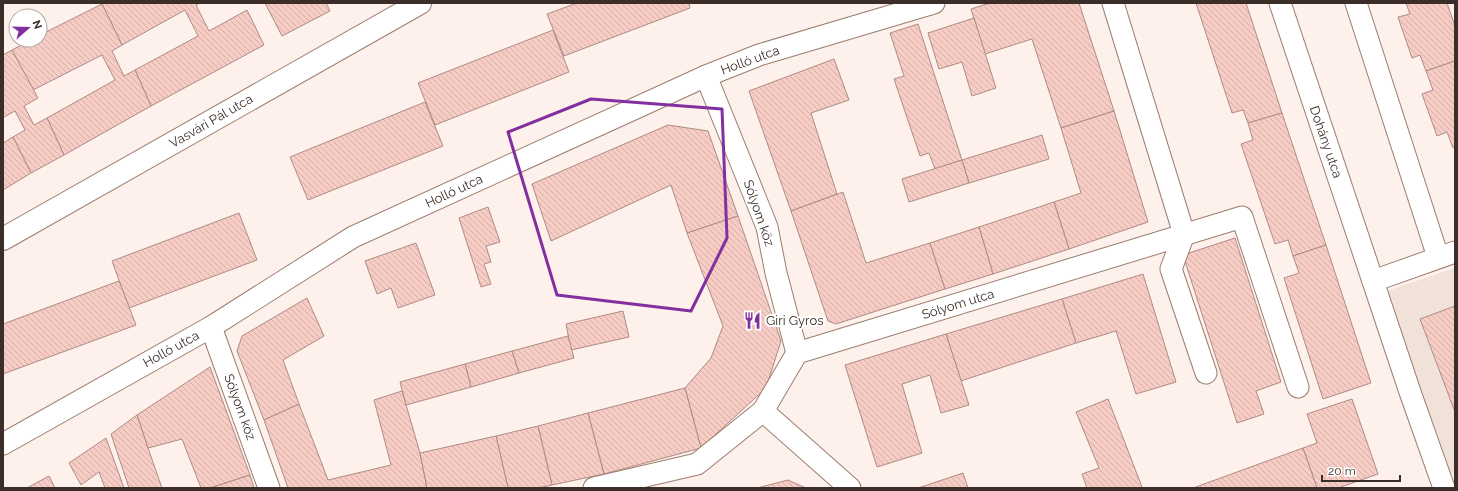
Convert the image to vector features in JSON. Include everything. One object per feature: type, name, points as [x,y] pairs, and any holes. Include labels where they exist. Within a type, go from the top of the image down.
[{"type":"street","name":"Vasvári Pál utca","points":[[3,239],[420,3]]},
{"type":"street","name":"Holló utca","points":[[3,444],[211,327],[353,237],[706,76],[759,55],[934,3]]},
{"type":"street","points":[[1113,3],[1184,234],[1171,269],[1206,373]]},
{"type":"street","name":"Dohány utca","points":[[1280,3],[1444,488]]},
{"type":"street","points":[[1356,3],[1447,255],[1373,281]]},
{"type":"street","name":"Sólyom köz","points":[[706,76],[767,227],[776,273],[797,353]]},
{"type":"street","name":"Sólyom utca","points":[[797,353],[1242,217],[1298,387]]},
{"type":"street","name":"Sólyom köz","points":[[211,327],[269,488]]},
{"type":"street","points":[[594,488],[697,464],[763,411],[797,353]]},
{"type":"street","points":[[763,411],[850,488]]},
{"type":"highlighted area","points":[[591,99],[722,109],[727,238],[691,311],[557,295],[508,132]]},
{"type":"shaded area","points":[[1455,268],[1455,472],[1451,474],[1387,291]]},
{"type":"building","points":[[200,3],[196,5],[209,31],[247,10],[264,45],[151,106],[135,70],[198,36],[185,10],[122,45],[102,4]]},
{"type":"building","points":[[265,3],[326,3],[330,11],[282,36]]},
{"type":"building","points":[[577,3],[689,3],[690,8],[564,56],[547,14]]},
{"type":"building","points":[[990,3],[1079,3],[1114,111],[1061,128],[1032,39],[985,54],[971,9]]},
{"type":"building","points":[[1196,3],[1246,3],[1282,113],[1248,123],[1243,110],[1232,113]]},
{"type":"building","points":[[1406,3],[1447,3],[1455,26],[1455,61],[1426,71],[1420,55],[1412,58],[1398,17],[1410,14]]},
{"type":"building","points":[[102,4],[122,45],[112,51],[124,76],[135,70],[151,106],[64,155],[47,118],[115,80],[102,55],[33,90],[12,50],[16,48],[48,48],[48,31]]},
{"type":"building","points":[[974,18],[996,88],[972,96],[962,62],[939,69],[928,33]]},
{"type":"building","points":[[918,24],[962,160],[935,169],[929,153],[920,156],[894,79],[904,76],[890,33]]},
{"type":"building","points":[[553,30],[569,72],[435,125],[418,83]]},
{"type":"building","points":[[12,50],[38,98],[24,106],[34,125],[47,118],[64,155],[31,173],[13,137],[25,130],[15,111],[4,117],[3,116],[3,55]]},
{"type":"building","points":[[834,59],[849,100],[811,113],[837,194],[791,211],[749,91]]},
{"type":"building","points":[[1455,61],[1455,147],[1453,148],[1447,132],[1437,136],[1422,94],[1433,90],[1426,71]]},
{"type":"building","points":[[425,102],[443,146],[308,200],[290,157]]},
{"type":"building","points":[[1114,111],[1148,222],[1069,249],[1054,202],[1081,193],[1061,128]]},
{"type":"building","points":[[1282,113],[1326,245],[1293,256],[1288,240],[1275,244],[1241,144],[1253,140],[1248,123]]},
{"type":"building","points":[[668,125],[708,131],[738,216],[687,233],[671,185],[551,241],[532,184]]},
{"type":"building","points":[[1042,135],[1049,159],[969,183],[962,160]]},
{"type":"building","points":[[13,137],[31,173],[3,190],[3,143]]},
{"type":"building","points":[[962,160],[969,183],[909,202],[902,179]]},
{"type":"building","points":[[843,192],[866,263],[930,243],[945,289],[836,324],[828,321],[791,211]]},
{"type":"building","points":[[1054,202],[1069,249],[993,274],[979,227]]},
{"type":"building","points":[[488,207],[500,242],[486,246],[491,262],[484,264],[491,284],[481,287],[459,218]]},
{"type":"building","points":[[239,213],[257,260],[129,308],[112,261]]},
{"type":"building","points":[[738,216],[781,341],[766,388],[701,448],[685,388],[711,358],[723,326],[687,233]]},
{"type":"building","points":[[979,227],[993,274],[945,289],[930,243]]},
{"type":"building","points":[[1235,238],[1281,382],[1256,391],[1264,414],[1237,423],[1183,255]]},
{"type":"building","points":[[416,243],[435,295],[398,308],[391,288],[377,294],[365,261]]},
{"type":"building","points":[[1326,245],[1371,383],[1323,399],[1284,278],[1299,273],[1293,256]]},
{"type":"building","points":[[1143,274],[1176,382],[1136,394],[1116,331],[1076,343],[1062,299]]},
{"type":"building","points":[[119,281],[136,325],[3,374],[3,324]]},
{"type":"building","points":[[307,298],[324,336],[283,360],[299,404],[264,420],[237,351],[242,336]]},
{"type":"building","points":[[1062,299],[1076,343],[961,381],[946,334]]},
{"type":"building","points":[[1455,306],[1455,412],[1420,319]]},
{"type":"building","points":[[623,311],[629,337],[571,350],[566,324]]},
{"type":"building","points":[[946,334],[969,405],[941,413],[930,375],[902,384],[922,453],[877,467],[845,365]]},
{"type":"building","points":[[568,336],[574,358],[519,373],[512,351]]},
{"type":"building","points":[[512,351],[519,373],[471,387],[465,364]]},
{"type":"building","points":[[465,364],[471,387],[406,405],[400,382]]},
{"type":"building","points":[[210,367],[250,475],[210,488],[201,488],[182,439],[148,448],[137,415]]},
{"type":"building","points":[[685,388],[701,448],[604,474],[588,413]]},
{"type":"building","points":[[402,391],[420,453],[427,488],[288,488],[264,420],[299,404],[328,480],[391,465],[374,400]]},
{"type":"building","points":[[1108,399],[1142,487],[1140,488],[1087,488],[1082,474],[1099,468],[1076,412]]},
{"type":"building","points":[[1352,399],[1378,474],[1338,488],[1317,488],[1303,448],[1317,443],[1307,414]]},
{"type":"building","points":[[588,413],[604,474],[552,485],[538,426]]},
{"type":"building","points":[[137,415],[162,488],[129,488],[111,434]]},
{"type":"building","points":[[538,426],[552,485],[538,488],[508,488],[496,436]]},
{"type":"building","points":[[496,436],[508,488],[427,488],[420,453]]},
{"type":"building","points":[[106,438],[124,488],[105,488],[99,472],[81,485],[69,463]]},
{"type":"building","points":[[1303,448],[1317,488],[1193,488]]},
{"type":"building","points":[[963,473],[968,488],[918,488]]},
{"type":"building","points":[[250,475],[254,488],[210,488]]},
{"type":"building","points":[[49,476],[55,488],[27,488]]},
{"type":"building","points":[[788,480],[806,488],[757,488]]},
{"type":"place","name":"Giri Gyros","points":[[753,320]]}]
